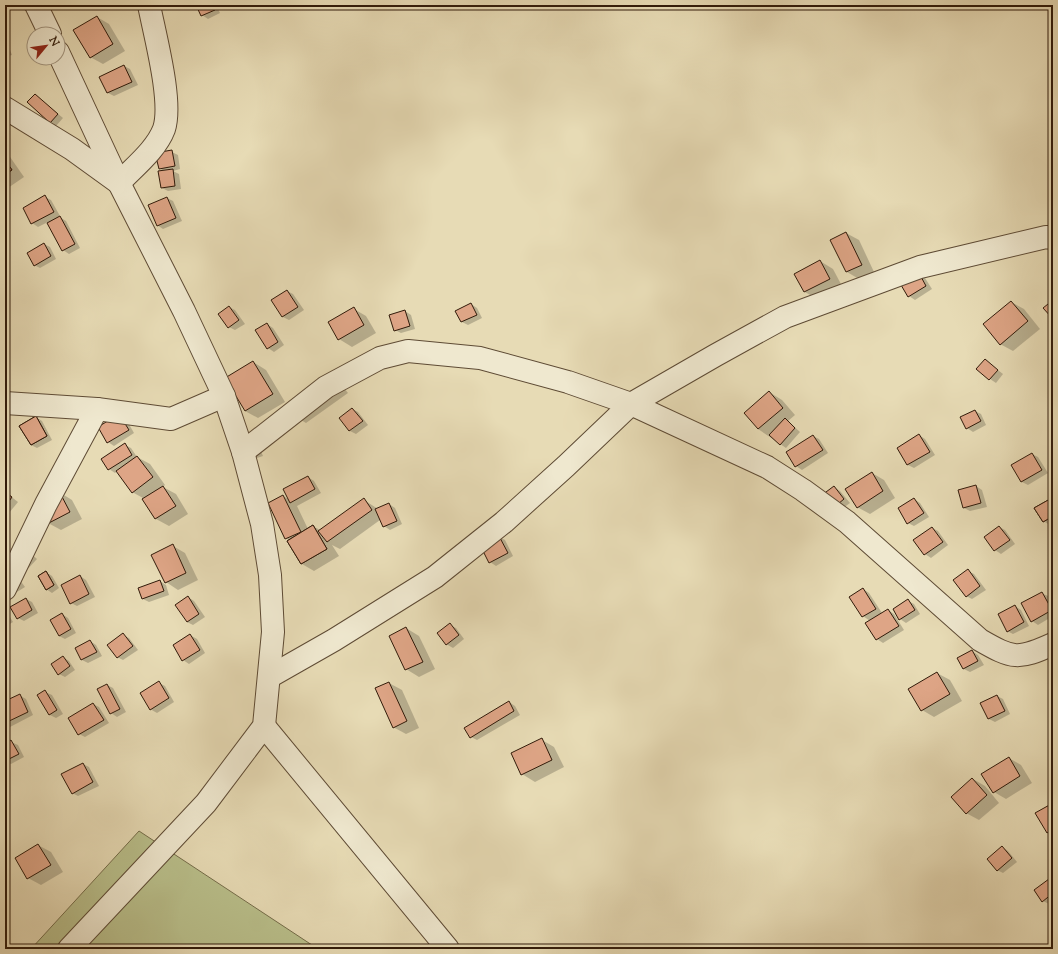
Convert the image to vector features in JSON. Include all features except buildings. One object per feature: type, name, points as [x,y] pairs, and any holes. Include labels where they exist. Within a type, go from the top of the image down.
[{"type":"street","points":[[36,5],[46,26]]},
{"type":"street","points":[[119,183],[151,150],[164,130],[167,106],[149,5]]},
{"type":"street","points":[[65,66],[119,183],[184,311],[224,396],[243,452],[262,524],[270,574],[273,632],[264,726],[206,803],[69,949]]},
{"type":"street","points":[[5,108],[16,113],[72,149],[119,183]]},
{"type":"street","points":[[269,677],[334,640],[435,576],[504,522],[631,404],[716,355],[785,317],[920,266],[1051,234]]},
{"type":"street","points":[[243,452],[326,387],[380,358],[408,351],[480,358],[568,382],[631,404],[767,467],[803,490],[847,522],[980,640],[1005,654],[1028,655],[1053,644]]},
{"type":"street","points":[[5,403],[97,409],[171,419],[224,396]]},
{"type":"street","points":[[5,589],[46,504],[97,409]]},
{"type":"street","points":[[264,726],[448,949]]},
{"type":"green space","points":[[139,831],[318,949],[31,949]]}]
